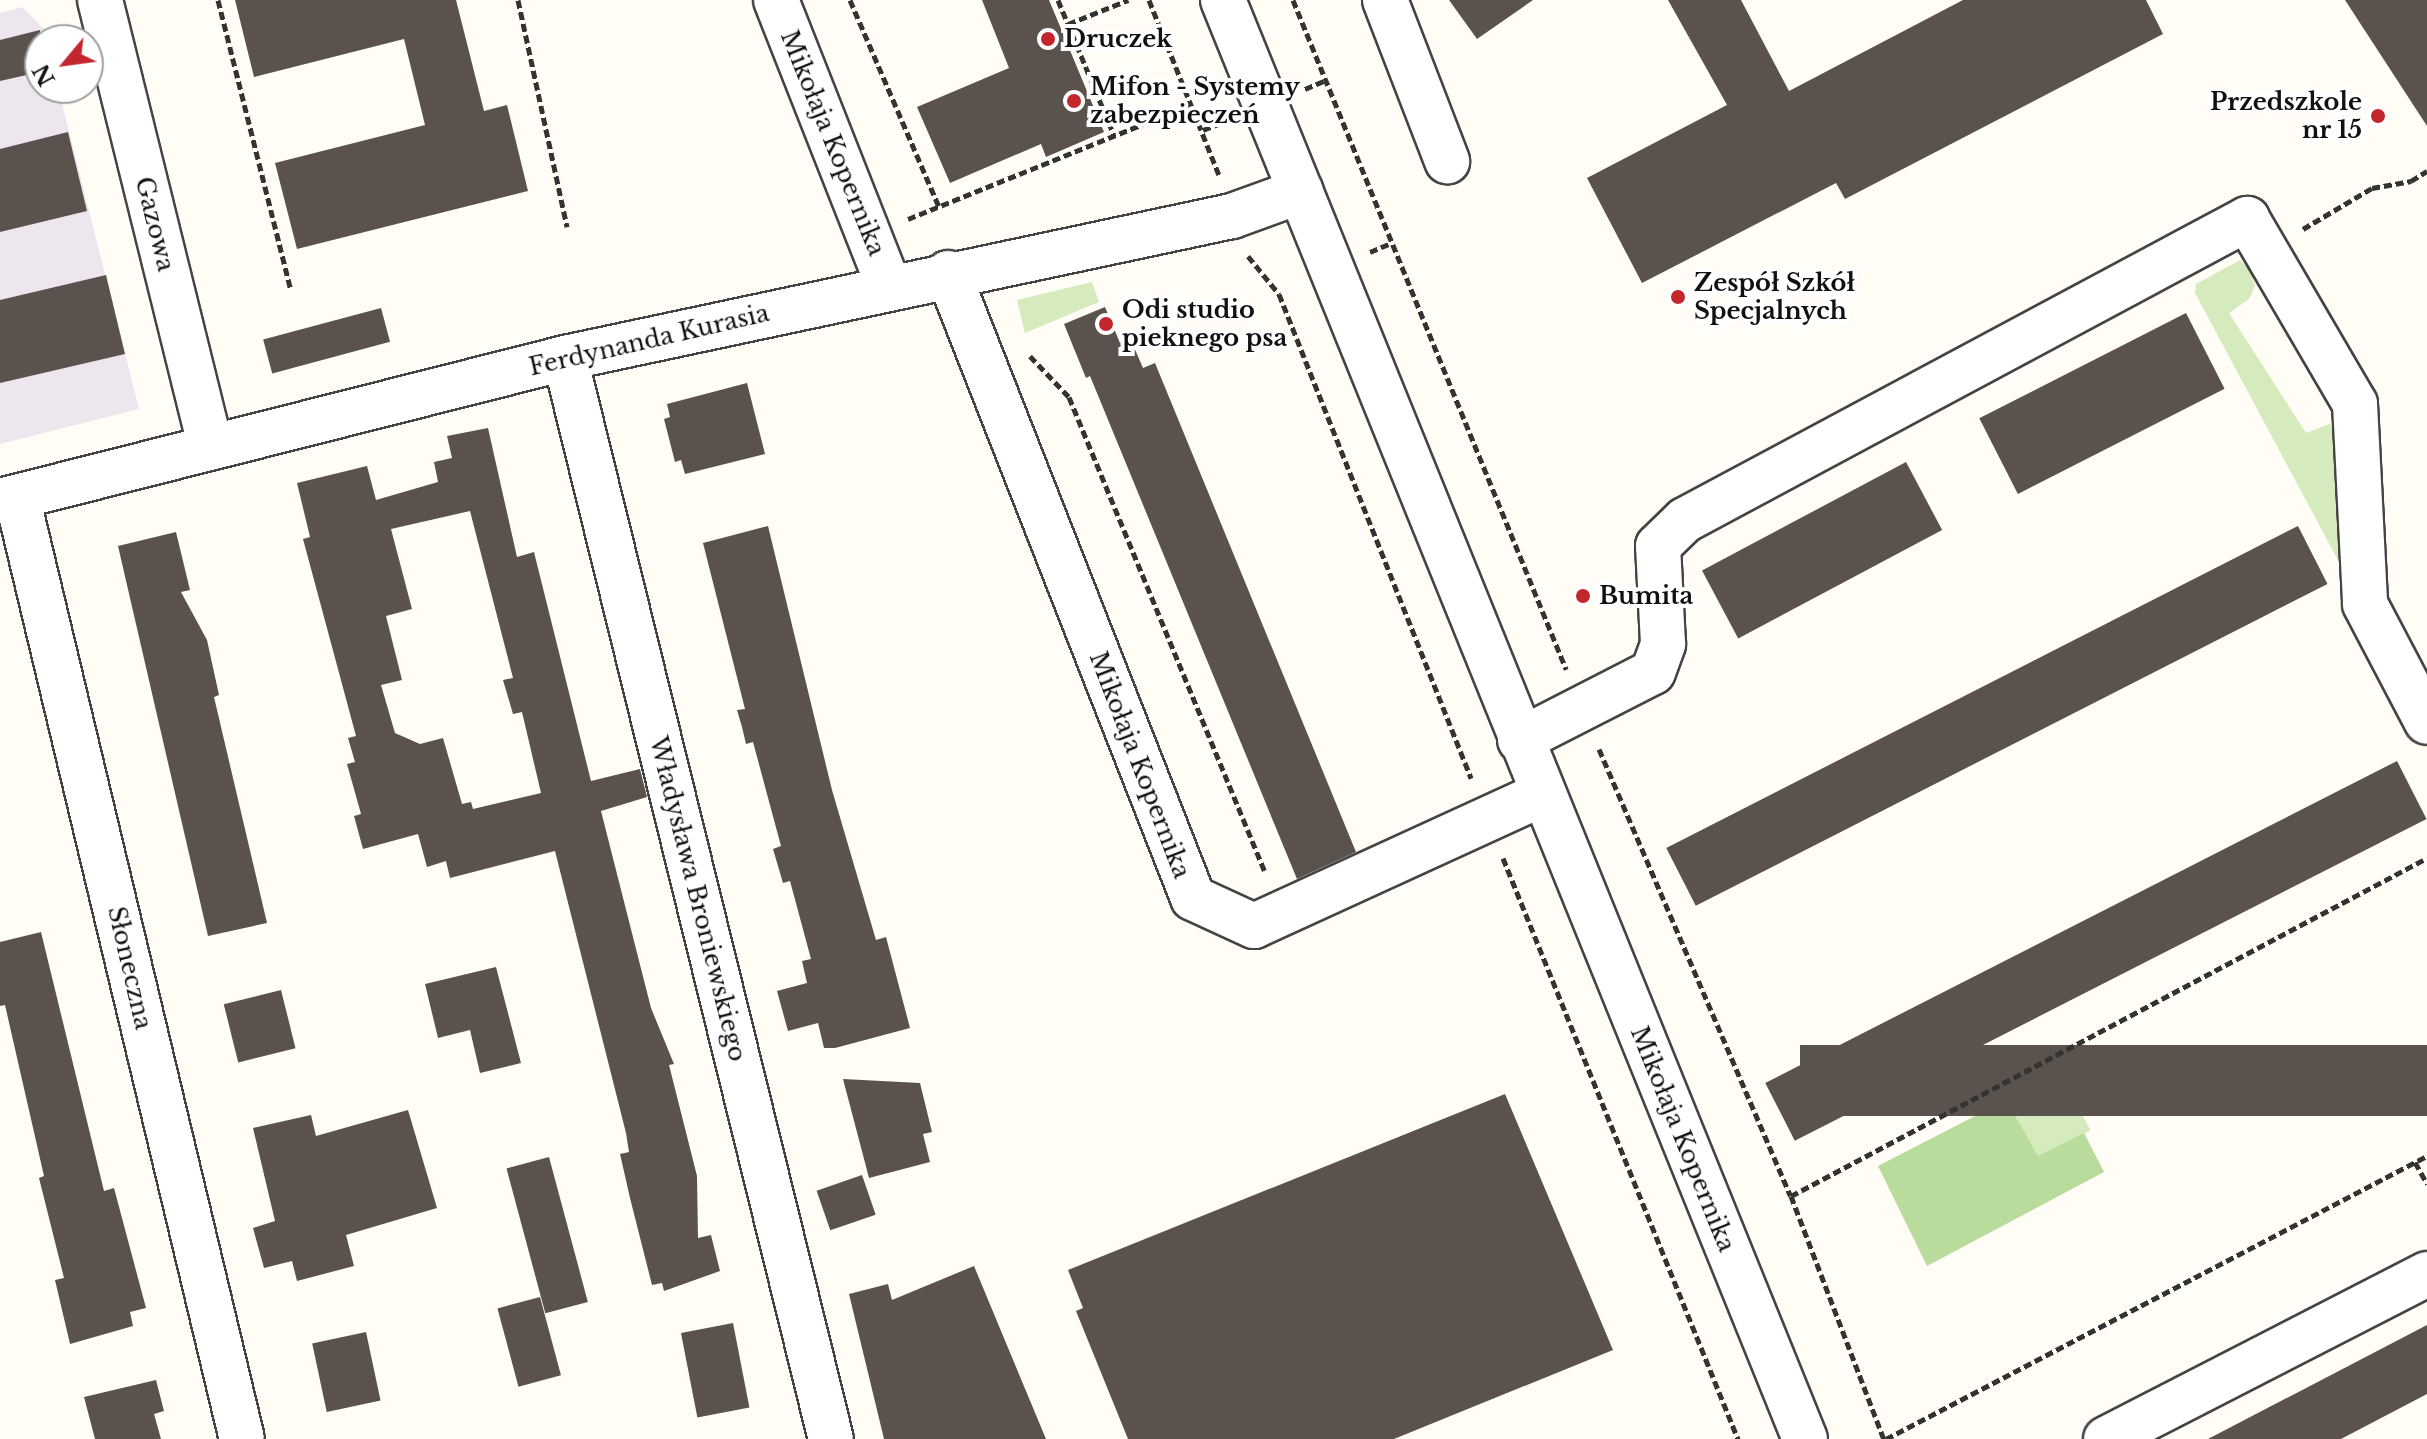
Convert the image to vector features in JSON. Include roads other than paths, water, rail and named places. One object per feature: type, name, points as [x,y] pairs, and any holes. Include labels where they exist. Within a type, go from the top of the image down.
[{"type":"street","name":"Gazowa","points":[[100,0],[211,447]]},
{"type":"street","name":"Mikołaja Kopernika","points":[[776,0],[889,287]]},
{"type":"street","name":"Mikołaja Kopernika","points":[[1223,0],[1805,1439]]},
{"type":"street","points":[[1385,0],[1447,161]]},
{"type":"street","name":"Ferdynanda Kurasia","points":[[9,499],[565,358],[948,273],[1232,216],[1301,191]]},
{"type":"street","points":[[1520,740],[1653,672],[1663,644],[1658,546],[1685,520],[2247,219],[2355,404],[2365,604],[2427,722]]},
{"type":"street","name":"Mikołaja Kopernika","points":[[948,273],[1193,898],[1254,926],[1542,794]]},
{"type":"street","name":"Władysława Broniewskiego","points":[[565,358],[831,1439]]},
{"type":"street","name":"Słoneczna","points":[[9,499],[242,1439]]},
{"type":"street","points":[[2106,1439],[2427,1274]]},
{"type":"place","name":"Druczek","points":[[1048,39]]},
{"type":"place","name":"Mifon - Systemy zabezpieczeń","points":[[1074,101]]},
{"type":"place","name":"Przedszkole nr 15","points":[[2378,116]]},
{"type":"place","name":"Zespół Szkół Specjalnych","points":[[1678,297]]},
{"type":"place","name":"Odi studio pieknego psa","points":[[1106,324]]},
{"type":"place","name":"Bumita","points":[[1583,596]]}]
